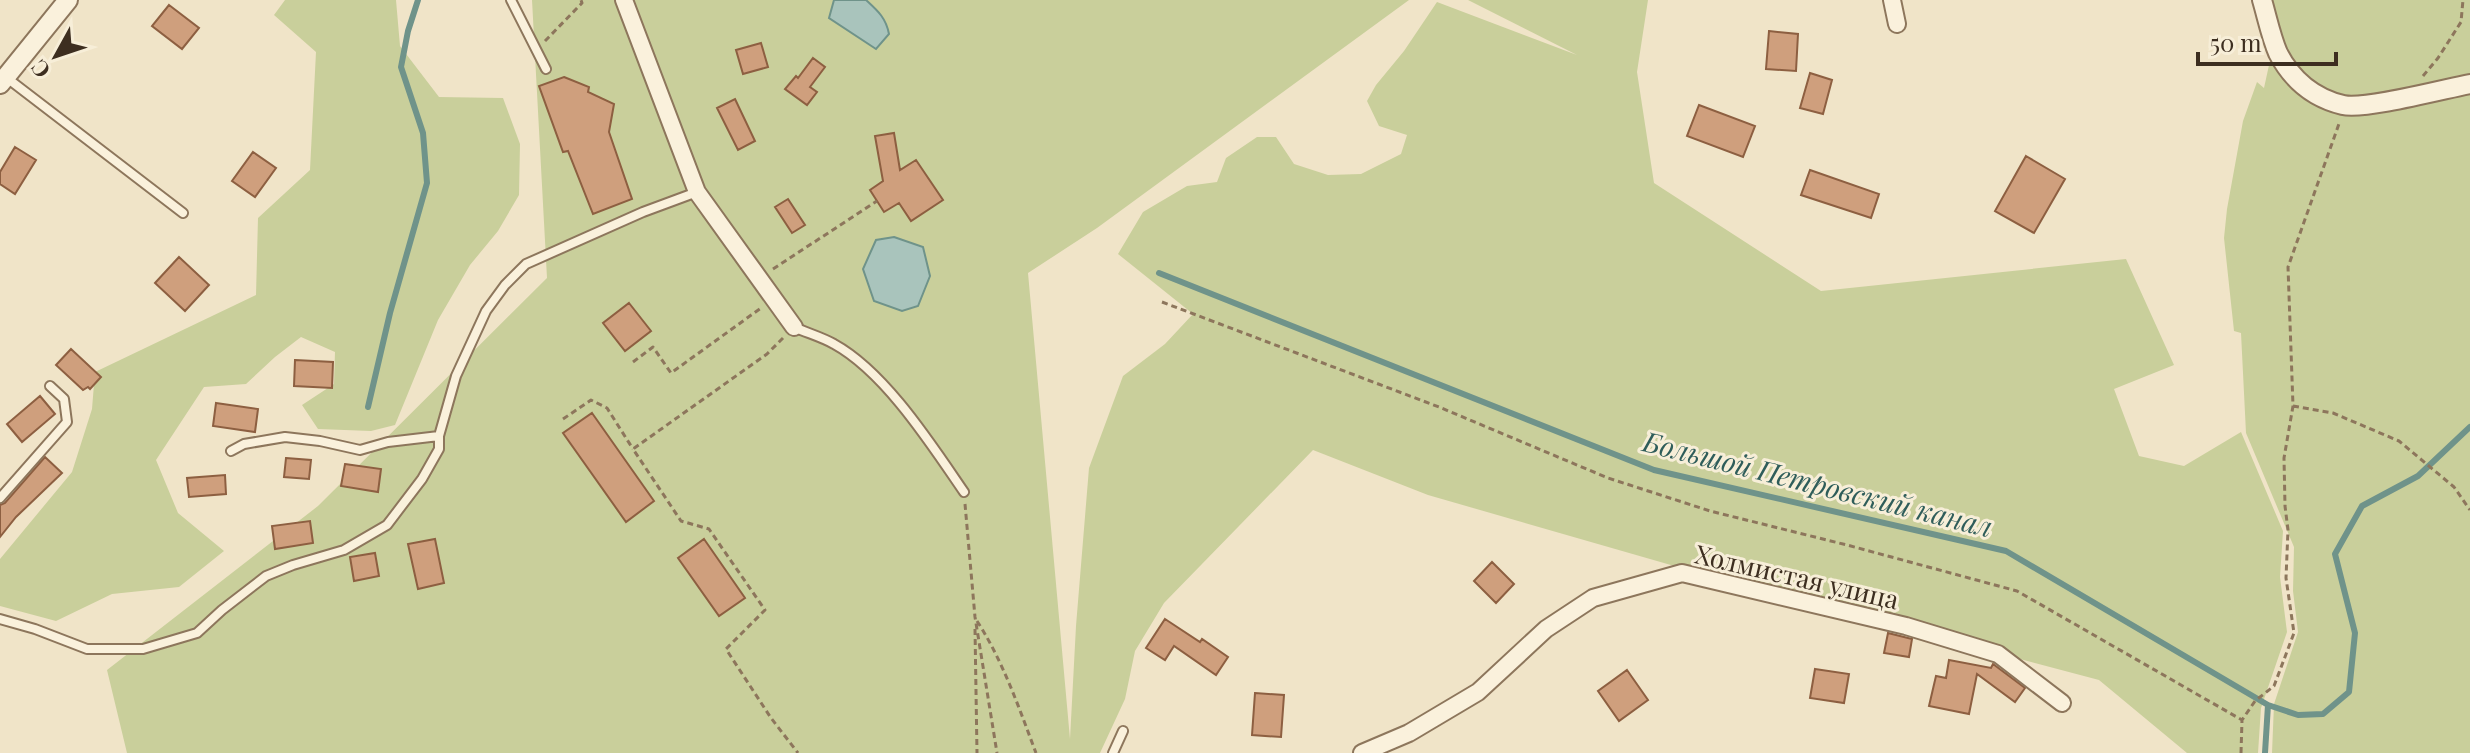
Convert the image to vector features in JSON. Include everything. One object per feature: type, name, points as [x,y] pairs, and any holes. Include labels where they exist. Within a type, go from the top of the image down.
[{"type":"street","points":[[3,81],[68,0]]},
{"type":"street","points":[[624,0],[697,192],[794,327]]},
{"type":"street","points":[[1892,0],[1897,24]]},
{"type":"street","points":[[2262,0],[2278,53],[2297,80],[2312,94],[2346,106],[2470,84]]},
{"type":"street","name":"Холмистая улица","points":[[1362,753],[1409,733],[1478,692],[1546,629],[1593,598],[1682,573],[1906,626],[1998,654],[2062,703]]},
{"type":"lane","points":[[511,0],[546,69]]},
{"type":"lane","points":[[3,81],[183,213]]},
{"type":"lane","points":[[0,619],[87,649],[143,649],[197,633],[266,576],[344,550],[387,525],[422,479],[439,449],[439,436],[456,376],[486,311],[505,285],[526,264],[643,212],[697,192]]},
{"type":"lane","points":[[794,327],[835,344],[877,377],[924,434],[964,492]]},
{"type":"lane","points":[[0,498],[67,422],[64,399],[50,386]]},
{"type":"lane","points":[[231,451],[244,444],[285,437],[360,450],[388,442],[439,436]]},
{"type":"lane","points":[[1113,753],[1123,731]]},
{"type":"path","points":[[536,50],[582,3],[581,0]]},
{"type":"path","points":[[2404,97],[2438,58],[2461,22],[2463,0]]},
{"type":"path","points":[[2241,753],[2242,720],[2255,701],[2274,686],[2294,633],[2286,591],[2288,548],[2284,458],[2293,406],[2288,267],[2346,106]]},
{"type":"path","points":[[759,279],[877,201]]},
{"type":"path","points":[[633,362],[653,347],[671,373],[774,299]]},
{"type":"path","points":[[1162,302],[1439,407],[1608,478],[1710,511],[2017,591],[2242,720]]},
{"type":"path","points":[[633,449],[767,354],[794,327]]},
{"type":"path","points":[[563,419],[591,400],[607,408],[681,521],[709,529],[765,610],[726,649],[798,753]]},
{"type":"path","points":[[2293,406],[2333,413],[2399,441],[2454,487],[2470,510]]},
{"type":"path","points":[[964,492],[975,617],[997,753]]},
{"type":"path","points":[[975,617],[977,753]]},
{"type":"path","points":[[975,617],[1016,699],[1036,753]]},
{"type":"green space","points":[[285,0],[396,0],[400,46],[439,97],[503,98],[520,144],[519,195],[498,231],[470,265],[438,320],[395,425],[371,431],[318,429],[302,405],[334,384],[335,352],[301,337],[246,384],[204,387],[156,460],[178,513],[224,551],[179,587],[112,594],[56,621],[0,606],[0,559],[72,472],[92,409],[95,372],[256,295],[258,218],[310,170],[316,52],[274,15]]},
{"type":"green space","points":[[532,0],[1409,0],[1097,228],[1028,273],[1070,739],[1089,468],[1123,376],[1165,344],[1193,314],[1118,254],[1143,212],[1187,186],[1217,182],[1226,158],[1257,137],[1276,137],[1294,164],[1328,175],[1361,174],[1401,154],[1407,135],[1379,126],[1367,101],[1437,2],[1577,55],[1468,0],[1648,0],[1637,72],[1654,183],[1821,291],[2126,259],[2174,365],[2114,389],[2139,456],[2184,466],[2241,432],[2283,531],[2280,577],[2287,632],[2261,708],[2258,753],[2187,753],[2099,680],[1723,580],[1428,495],[1313,450],[1164,603],[1135,651],[1125,699],[1100,753],[127,753],[107,670],[318,506],[547,278]]},
{"type":"green space","points":[[2273,0],[2470,0],[2470,753],[2272,753],[2274,704],[2298,632],[2293,591],[2294,547],[2246,433],[2241,333],[2234,331],[2224,238],[2243,121],[2257,82],[2264,88],[2276,33]]},
{"type":"water","points":[[834,0],[866,0],[881,15],[889,34],[876,49],[829,18]]},
{"type":"water","points":[[894,237],[923,247],[930,276],[918,306],[902,311],[874,301],[863,269],[876,240]]},
{"type":"building","points":[[169,5],[199,28],[182,49],[152,26]]},
{"type":"building","points":[[1769,31],[1798,34],[1796,71],[1766,69]]},
{"type":"building","points":[[761,43],[768,67],[743,74],[736,50]]},
{"type":"building","points":[[813,58],[825,67],[810,87],[817,92],[807,105],[785,89]]},
{"type":"building","points":[[1810,73],[1832,80],[1823,114],[1800,108]]},
{"type":"building","points":[[564,77],[589,87],[588,92],[614,104],[609,132],[632,199],[593,214],[568,151],[563,152],[539,86]]},
{"type":"building","points":[[735,99],[755,141],[738,150],[717,108]]},
{"type":"building","points":[[1699,105],[1755,126],[1743,157],[1687,136]]},
{"type":"building","points":[[894,133],[900,170],[916,160],[943,200],[911,221],[899,203],[884,212],[870,190],[883,181],[875,136]]},
{"type":"building","points":[[15,147],[36,160],[15,194],[0,184],[0,172]]},
{"type":"building","points":[[253,152],[276,168],[255,197],[232,181]]},
{"type":"building","points":[[2026,156],[2065,179],[2034,233],[1995,211]]},
{"type":"building","points":[[1810,170],[1879,194],[1871,218],[1801,195]]},
{"type":"building","points":[[788,199],[805,225],[792,233],[775,207]]},
{"type":"building","points":[[179,257],[209,285],[185,311],[155,283]]},
{"type":"building","points":[[629,303],[651,331],[625,351],[603,323]]},
{"type":"building","points":[[71,349],[101,377],[90,389],[83,390],[56,365]]},
{"type":"building","points":[[295,360],[333,362],[332,388],[294,386]]},
{"type":"building","points":[[40,396],[55,414],[22,442],[7,424]]},
{"type":"building","points":[[216,403],[258,409],[255,432],[213,426]]},
{"type":"building","points":[[592,413],[654,501],[626,522],[563,433]]},
{"type":"building","points":[[45,457],[62,473],[16,517],[0,537],[0,505]]},
{"type":"building","points":[[286,458],[311,460],[309,479],[284,477]]},
{"type":"building","points":[[345,464],[381,469],[378,492],[341,486]]},
{"type":"building","points":[[225,475],[226,494],[189,497],[187,478]]},
{"type":"building","points":[[310,521],[313,543],[275,549],[272,526]]},
{"type":"building","points":[[435,539],[444,583],[418,589],[408,544]]},
{"type":"building","points":[[704,539],[745,598],[719,616],[678,558]]},
{"type":"building","points":[[375,553],[379,576],[354,581],[350,557]]},
{"type":"building","points":[[1492,562],[1514,584],[1496,603],[1474,581]]},
{"type":"building","points":[[1165,619],[1228,657],[1216,675],[1174,646],[1165,660],[1146,648]]},
{"type":"building","points":[[1888,633],[1912,639],[1909,657],[1884,653]]},
{"type":"building","points":[[1949,660],[1991,668],[1993,664],[2025,688],[2015,702],[1977,674],[1969,714],[1929,706],[1936,676],[1946,678]]},
{"type":"building","points":[[1815,669],[1849,674],[1844,703],[1810,698]]},
{"type":"building","points":[[1627,670],[1648,700],[1619,721],[1598,691]]},
{"type":"building","points":[[1255,693],[1284,695],[1281,737],[1252,735]]},
{"type":"waterway","points":[[368,407],[390,313],[427,183],[423,133],[401,67],[418,0]]},
{"type":"waterway","name":"Большой Петровский канал","points":[[1159,273],[1654,470],[2006,551],[2268,705],[2265,753]]},
{"type":"waterway","points":[[2268,705],[2298,715],[2323,714],[2349,692],[2355,633],[2335,554],[2362,506],[2418,476],[2470,427]]}]
